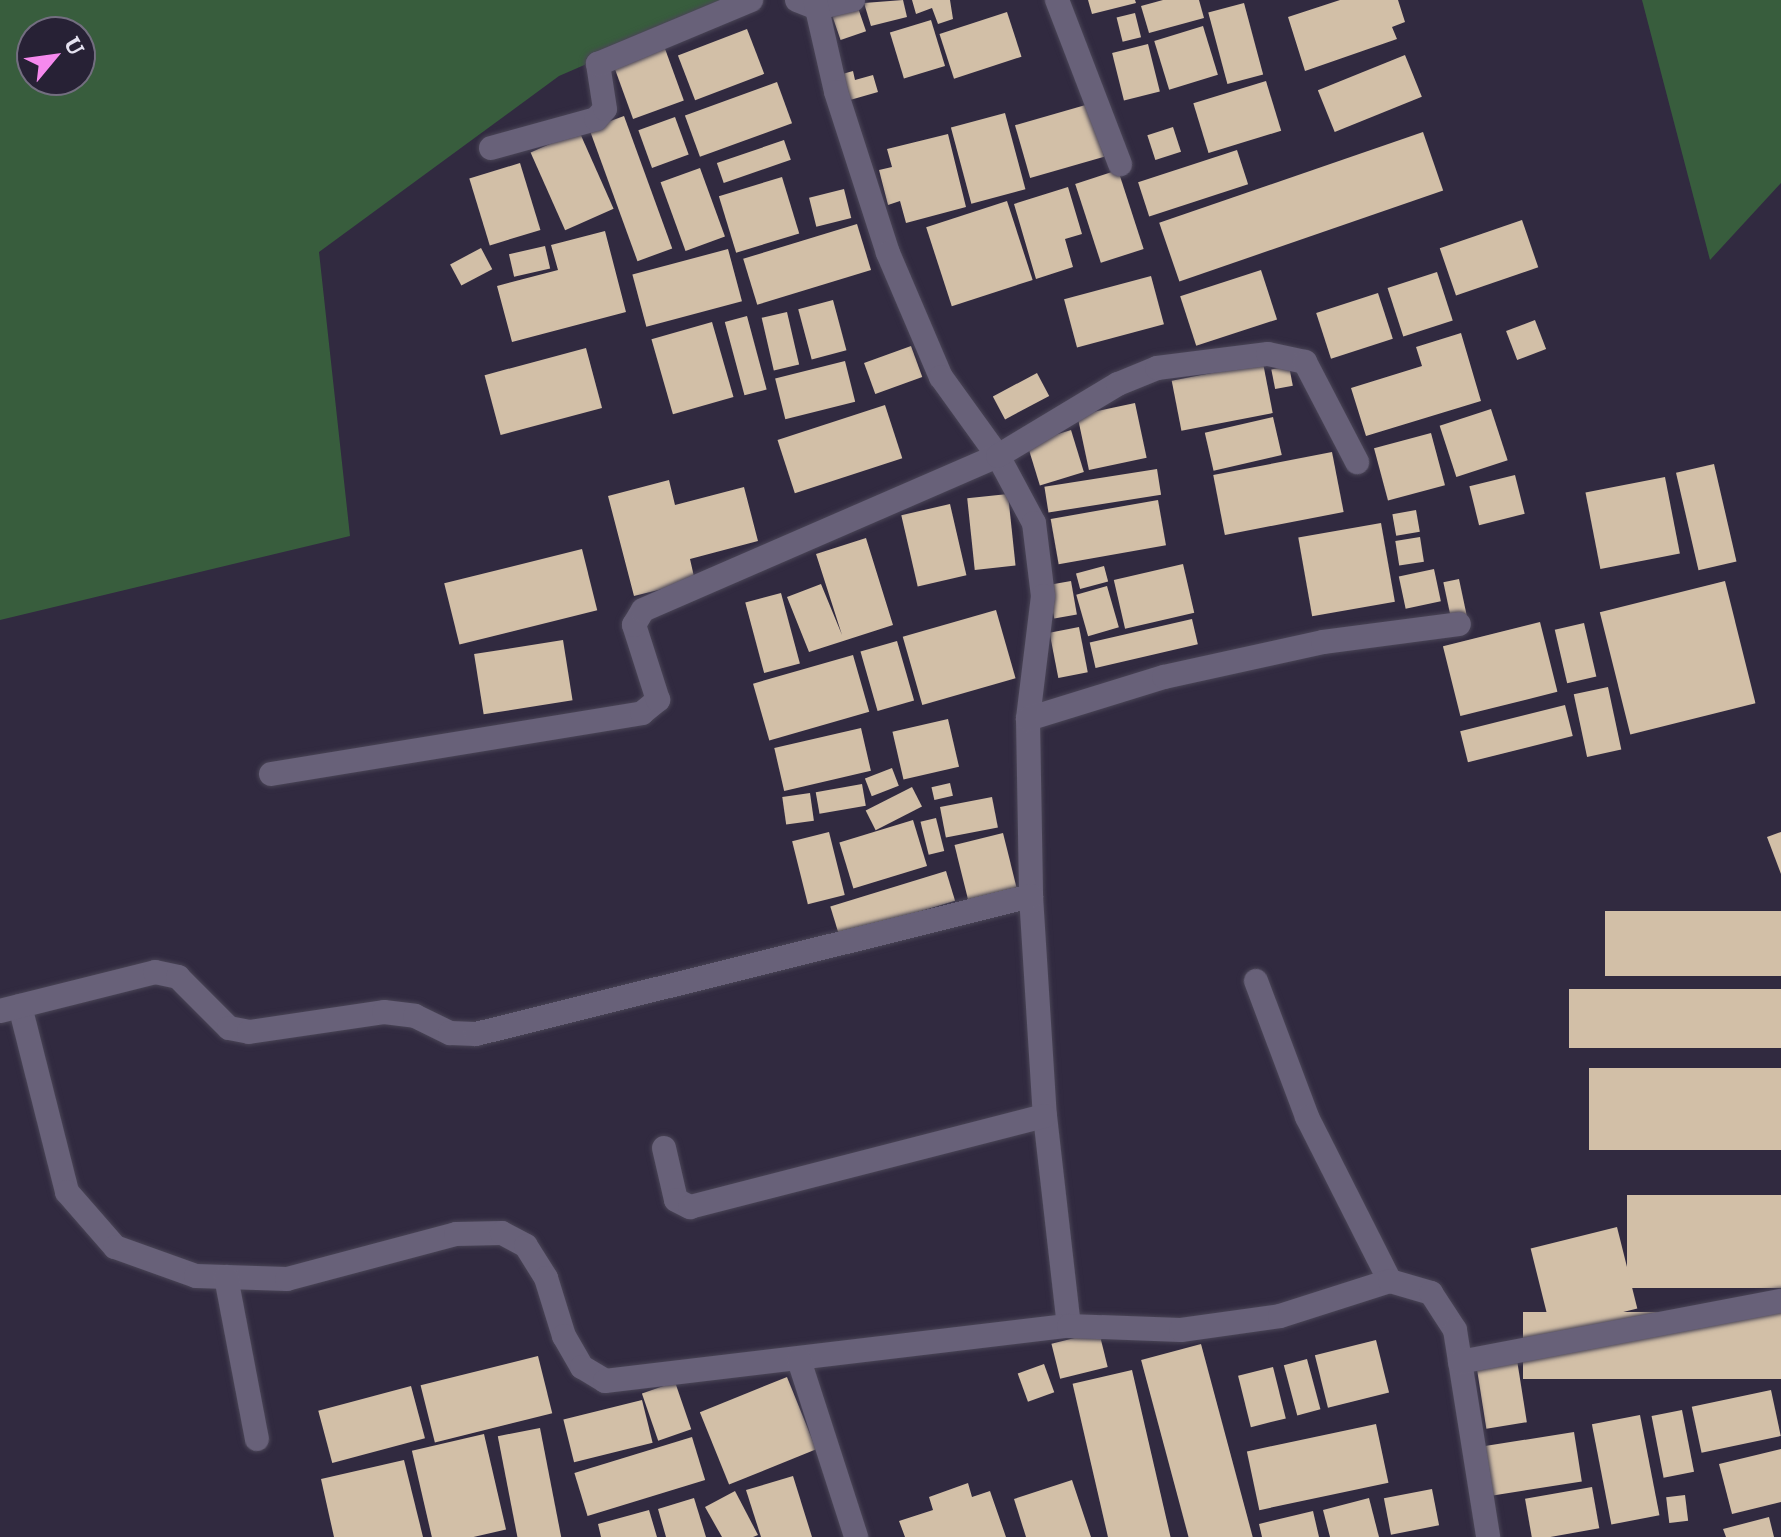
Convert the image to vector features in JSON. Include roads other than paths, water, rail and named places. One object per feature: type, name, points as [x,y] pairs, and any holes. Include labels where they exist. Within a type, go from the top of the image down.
[{"type":"street","points":[[491,148],[596,119],[605,109],[598,64],[751,0]]},
{"type":"street","points":[[853,0],[810,3],[888,253],[941,377],[998,456],[1034,523],[1041,581],[1028,719],[1031,896],[1045,1116],[1069,1326]]},
{"type":"street","points":[[1057,0],[1120,164]]},
{"type":"street","points":[[271,774],[642,713],[658,700],[634,625],[643,610],[998,456],[1118,384],[1157,368],[1268,354],[1305,362],[1357,462]]},
{"type":"street","points":[[1028,719],[1164,677],[1323,642],[1459,624]]},
{"type":"street","points":[[1031,896],[476,1034],[450,1033],[415,1016],[384,1012],[249,1032],[229,1028],[178,977],[155,972],[10,1009],[67,1192],[115,1247],[196,1276],[287,1279],[456,1234],[502,1233],[526,1246],[546,1278],[564,1336],[582,1367],[605,1381],[1069,1326],[1181,1330],[1280,1316],[1390,1281],[1431,1293],[1455,1330],[1488,1537]]},
{"type":"street","points":[[1256,981],[1307,1117],[1390,1281]]},
{"type":"street","points":[[664,1148],[676,1200],[690,1207],[1045,1116]]},
{"type":"street","points":[[226,1277],[257,1439]]},
{"type":"street","points":[[1460,1362],[1781,1301]]},
{"type":"street","points":[[799,1360],[856,1537]]}]
